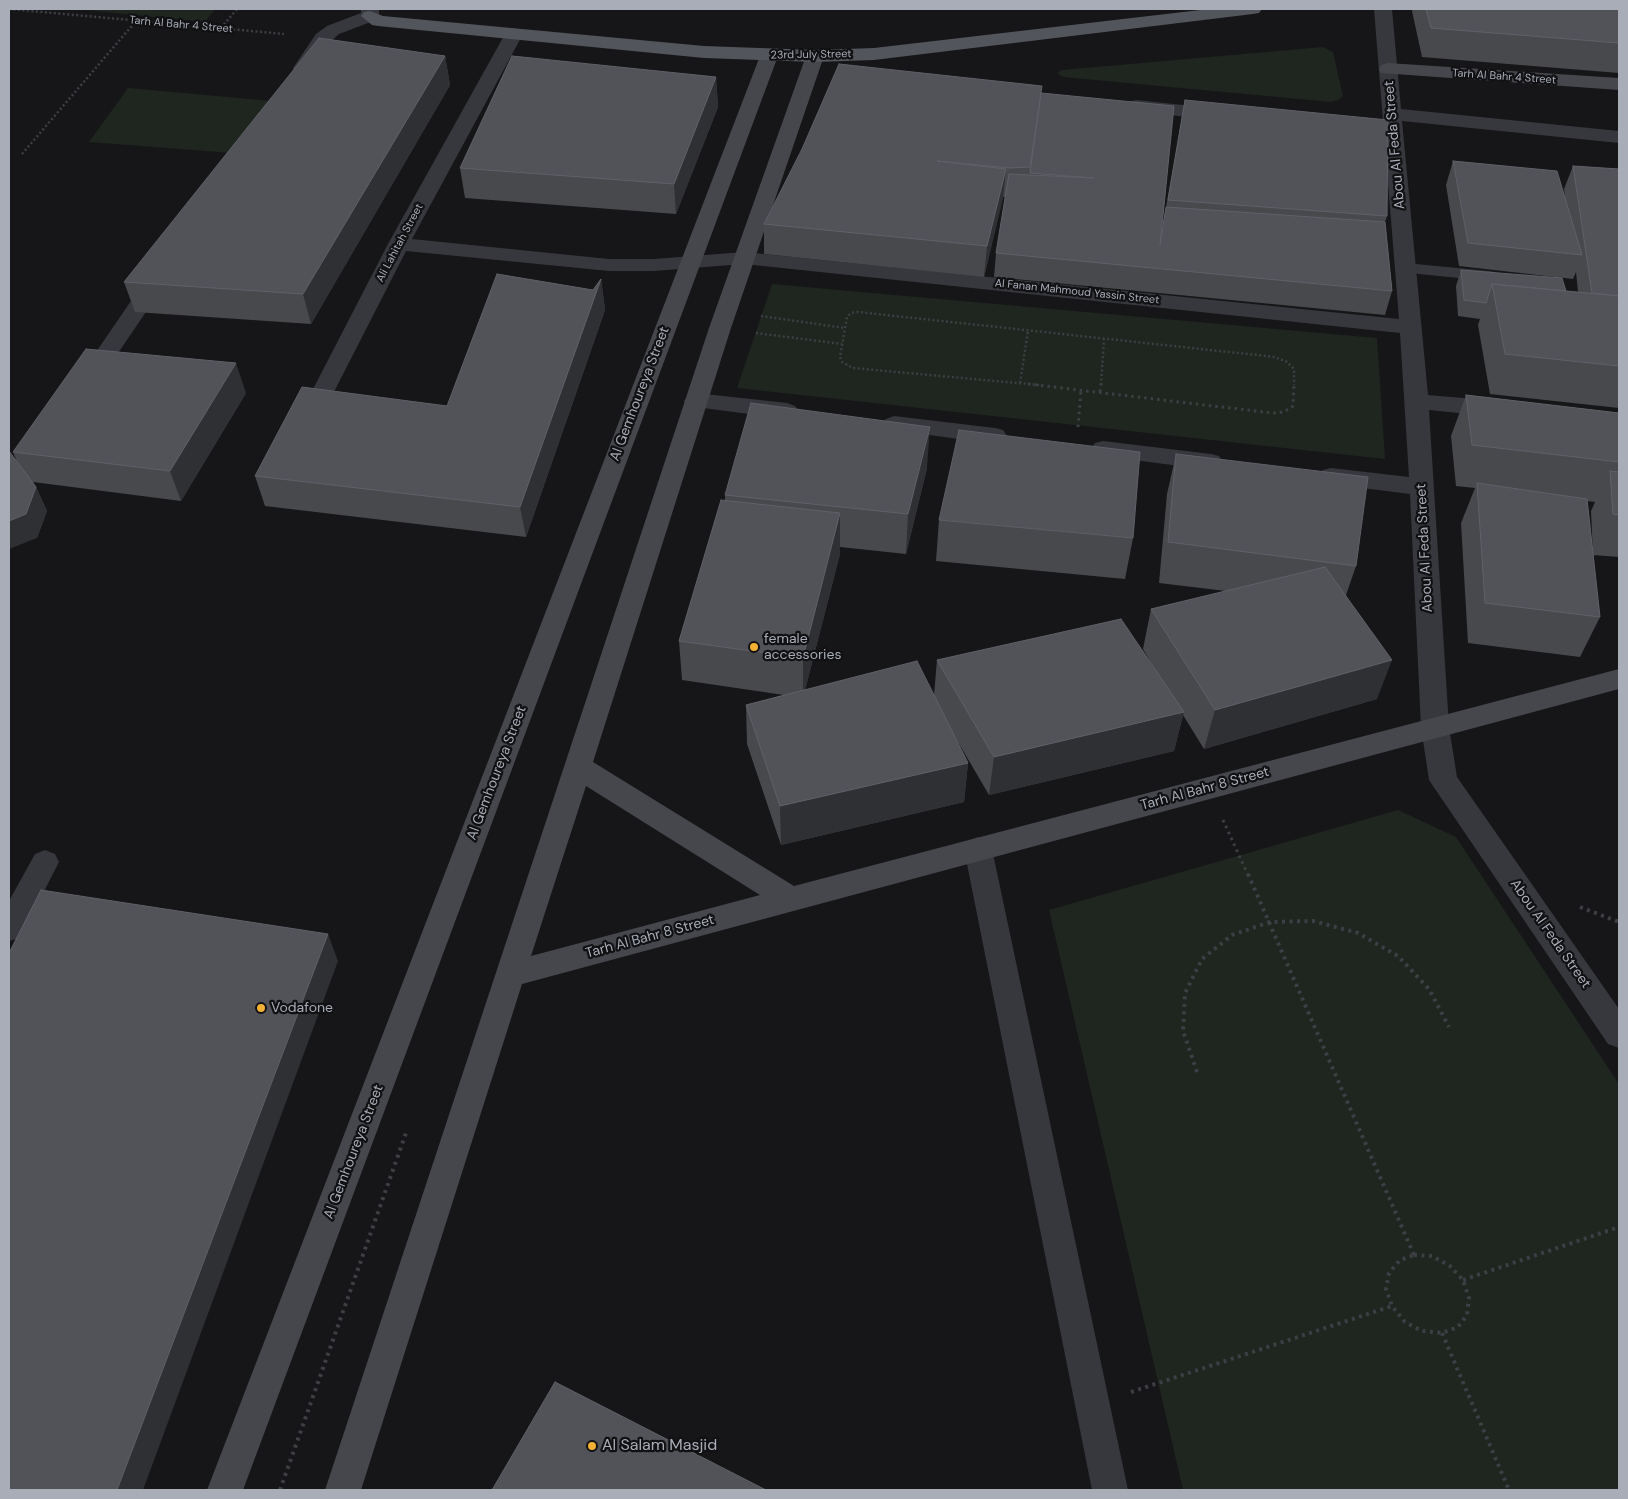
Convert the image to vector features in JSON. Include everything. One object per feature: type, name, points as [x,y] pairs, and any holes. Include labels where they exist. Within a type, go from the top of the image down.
[{"type":"main road","points":[[452,9],[452,17],[465,30]]},
{"type":"main road","name":"23rd July Street","points":[[370,12],[378,22],[704,52],[769,56],[820,56],[874,54],[1249,9]]},
{"type":"main road","name":"Al Gemhoureya Street","points":[[225,1490],[334,1207],[769,56]]},
{"type":"main road","points":[[344,1490],[696,401],[744,258],[820,56]]},
{"type":"main road","name":"Tarh Al Bahr 4 Street","points":[[1388,69],[1619,84]]},
{"type":"main road","name":"Tarh Al Bahr 8 Street","points":[[510,974],[1619,679]]},
{"type":"main road","points":[[578,767],[790,900]]},
{"type":"street","name":"Abou Al Feda Street","points":[[1383,9],[1388,69],[1386,126],[1405,268],[1417,400],[1435,727],[1443,780],[1619,1034]]},
{"type":"street","points":[[290,86],[323,38],[333,30],[370,12]]},
{"type":"street","name":"Ali Lahitah Street","points":[[296,446],[399,244],[514,34]]},
{"type":"street","points":[[820,56],[861,74]]},
{"type":"street","points":[[1117,104],[1236,116]]},
{"type":"street","points":[[1386,126],[1619,137]]},
{"type":"street","name":"Al Fanan Mahmoud Yassin Street","points":[[399,244],[609,265],[654,265],[744,258],[1410,327]]},
{"type":"street","points":[[77,396],[167,266]]},
{"type":"street","points":[[1417,400],[1523,412]]},
{"type":"street","points":[[696,401],[813,415]]},
{"type":"street","points":[[872,422],[1018,439]]},
{"type":"street","points":[[1076,446],[1234,465]]},
{"type":"street","points":[[1313,474],[1421,487]]},
{"type":"street","points":[[978,849],[1110,1490]]},
{"type":"street","points":[[9,929],[45,862]]},
{"type":"lane","points":[[1405,268],[1504,277]]},
{"type":"path","name":"Tarh Al Bahr 4 Street","points":[[9,9],[323,38]]},
{"type":"path","points":[[221,28],[237,9]]},
{"type":"path","points":[[22,154],[136,21]]},
{"type":"path","points":[[858,312],[1281,359],[1294,369],[1293,406],[1284,412],[1272,413],[1020,383],[853,368],[845,365],[840,359],[845,328],[847,317],[858,312]]},
{"type":"path","points":[[723,320],[845,328]]},
{"type":"path","points":[[723,320],[842,344]]},
{"type":"path","points":[[1020,383],[1028,331]]},
{"type":"path","points":[[1100,392],[1104,339]]},
{"type":"path","points":[[1076,446],[1081,390]]},
{"type":"path","points":[[1209,788],[1270,922],[1414,1255]]},
{"type":"path","points":[[1197,1072],[1183,1031],[1185,993],[1202,959],[1232,935],[1270,922],[1313,921],[1358,933],[1398,956],[1429,989],[1449,1027]]},
{"type":"path","points":[[1463,1280],[1619,1227]]},
{"type":"path","points":[[1414,1255],[1432,1256],[1450,1266],[1463,1280],[1469,1298],[1467,1315],[1458,1327],[1442,1333],[1422,1331],[1405,1322],[1392,1306],[1386,1289],[1389,1273],[1400,1260],[1414,1255]]},
{"type":"path","points":[[1092,1405],[1392,1306]]},
{"type":"path","points":[[1442,1333],[1509,1490]]},
{"type":"shaded area","points":[[76,9],[215,9],[205,22]]},
{"type":"shaded area","points":[[1323,47],[1333,52],[1343,96],[1331,102],[1063,77],[1057,73],[1062,70]]},
{"type":"shaded area","points":[[128,88],[271,101],[232,153],[89,142]]},
{"type":"shaded area","points":[[772,284],[1377,338],[1385,459],[737,388]]},
{"type":"shaded area","points":[[1398,810],[1456,837],[1619,1084],[1619,1490],[1183,1490],[1049,910]]},
{"type":"building","points":[[1426,9],[1619,9],[1619,43],[1431,28]]},
{"type":"building","points":[[319,38],[445,56],[303,294],[124,282]]},
{"type":"building","points":[[512,56],[716,77],[674,184],[460,168]]},
{"type":"building","points":[[839,64],[1042,86],[1030,167],[1010,168],[937,161],[1006,169],[987,246],[764,224],[802,149]]},
{"type":"building","points":[[1041,93],[1174,106],[1160,245],[1166,207],[1385,222],[1392,291],[996,253],[1009,174],[1094,178],[1030,173]]},
{"type":"building","points":[[1185,100],[1388,120],[1387,216],[1168,200]]},
{"type":"building","points":[[1453,161],[1557,171],[1582,255],[1468,243]]},
{"type":"building","points":[[1573,166],[1619,169],[1619,296],[1592,293]]},
{"type":"building","points":[[1461,270],[1562,278],[1566,291],[1492,284],[1486,303],[1464,300]]},
{"type":"building","points":[[497,274],[593,290],[601,279],[520,507],[255,476],[302,387],[447,406]]},
{"type":"building","points":[[1492,284],[1619,296],[1619,366],[1505,354]]},
{"type":"building","points":[[86,349],[236,363],[170,471],[13,452]]},
{"type":"building","points":[[1466,395],[1619,413],[1619,462],[1472,445]]},
{"type":"building","points":[[751,403],[930,427],[908,514],[725,495]]},
{"type":"building","points":[[959,430],[1140,452],[1133,538],[939,520]]},
{"type":"building","points":[[9,451],[36,487],[26,514],[9,521]]},
{"type":"building","points":[[1176,454],[1368,477],[1356,566],[1168,542]]},
{"type":"building","points":[[1610,471],[1619,472],[1619,515],[1613,514]]},
{"type":"building","points":[[1477,483],[1587,499],[1600,617],[1485,603]]},
{"type":"building","name":"female accessories","points":[[721,500],[840,513],[803,658],[679,641]]},
{"type":"building","points":[[1325,567],[1392,660],[1215,710],[1151,609]]},
{"type":"building","points":[[1121,619],[1184,712],[994,757],[937,660]]},
{"type":"building","points":[[917,661],[968,763],[780,806],[746,705]]},
{"type":"building","points":[[41,890],[328,934],[117,1490],[9,1490],[9,953]]},
{"type":"building","name":"Al Salam Masjid","points":[[555,1382],[766,1490],[492,1490]]},
{"type":"place","name":"female accessories","points":[[754,647]]},
{"type":"place","name":"Vodafone","points":[[261,1008]]},
{"type":"place","name":"Al Salam Masjid","points":[[592,1446]]}]
